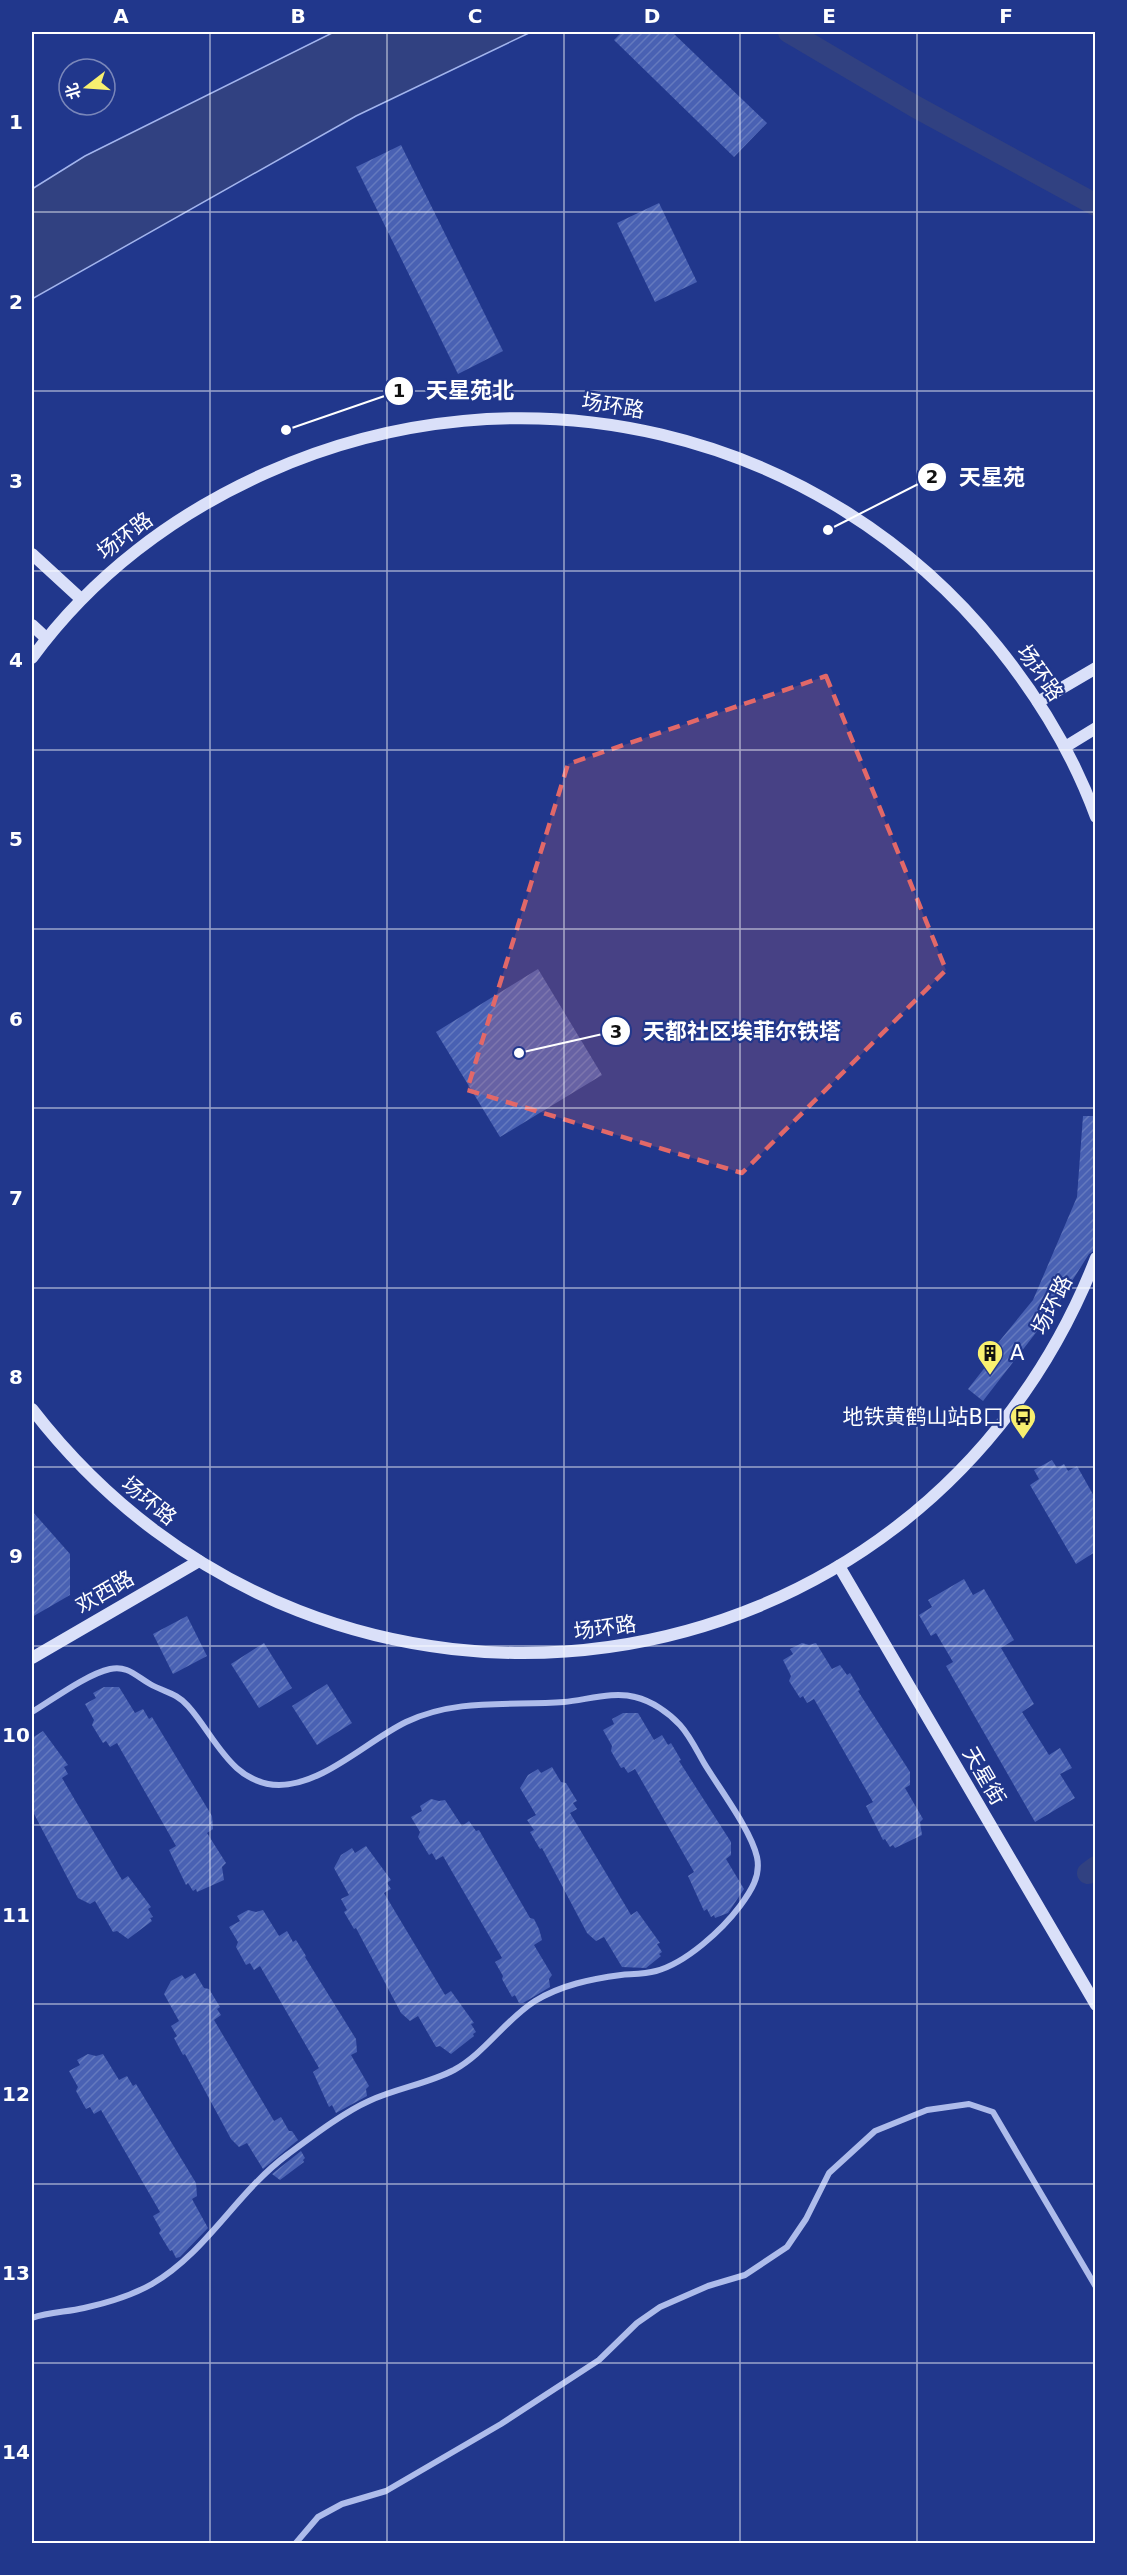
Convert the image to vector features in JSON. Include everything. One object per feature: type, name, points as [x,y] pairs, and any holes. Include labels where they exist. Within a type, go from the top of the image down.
[{"type":"main road","name":"场环路","points":[[32,658],[46,638],[106,574],[184,516],[235,487],[303,456],[379,433],[439,422],[496,417],[573,419],[624,426],[683,439],[787,478],[841,508],[888,540],[940,583],[975,619],[1022,677],[1065,747],[1086,789],[1095,817]]},
{"type":"main road","points":[[32,554],[81,599]]},
{"type":"main road","points":[[32,625],[46,638]]},
{"type":"main road","points":[[1038,702],[1095,668]]},
{"type":"main road","points":[[1065,747],[1095,728]]},
{"type":"main road","name":"场环路","points":[[32,1409],[56,1441],[100,1486],[156,1534],[222,1576],[277,1604],[348,1629],[409,1644],[490,1654],[562,1653],[647,1642],[728,1619],[795,1591],[839,1566],[905,1521],[955,1476],[1000,1426],[1044,1365],[1082,1292],[1095,1258]]},
{"type":"main road","name":"欢西路","points":[[32,1658],[199,1561]]},
{"type":"main road","name":"天星街","points":[[839,1566],[1095,2005]]},
{"type":"street","points":[[32,1712],[103,1670],[118,1667],[134,1672],[151,1685],[171,1692],[187,1704],[225,1758],[242,1772],[259,1781],[278,1785],[316,1777],[386,1732],[429,1712],[473,1703],[521,1704],[631,1695],[665,1712],[682,1727],[745,1830],[757,1856],[757,1874],[752,1889],[738,1910],[713,1935],[679,1960],[657,1971],[592,1979],[560,1988],[536,2000],[510,2019],[458,2068],[365,2102],[296,2149],[254,2182],[202,2244],[151,2284],[123,2298],[32,2318]]},
{"type":"street","points":[[295,2544],[318,2517],[342,2504],[386,2491],[501,2424],[599,2360],[637,2323],[660,2307],[708,2286],[745,2275],[787,2247],[806,2219],[829,2173],[875,2131],[927,2110],[969,2104],[993,2112],[1095,2287]]},
{"type":"highlighted area","points":[[826,676],[946,970],[742,1173],[467,1090],[568,764]]},
{"type":"water","points":[[334,32],[531,32],[356,116],[32,299],[32,189],[85,156]]},
{"type":"building","points":[[622,32],[672,32],[767,123],[734,157],[614,40]]},
{"type":"building","points":[[401,145],[503,351],[458,374],[356,167]]},
{"type":"building","points":[[659,203],[697,282],[655,302],[617,223]]},
{"type":"building","points":[[538,969],[602,1075],[500,1137],[436,1032]]},
{"type":"building","points":[[1083,1116],[1095,1116],[1095,1250],[1089,1254],[1055,1308],[983,1401],[968,1389],[997,1352],[993,1349],[1033,1300],[1077,1197]]},
{"type":"building","points":[[1052,1460],[1057,1468],[1064,1464],[1068,1471],[1077,1466],[1095,1498],[1095,1552],[1076,1564],[1030,1485],[1039,1479],[1034,1470]]},
{"type":"building","points":[[32,1511],[70,1554],[70,1595],[32,1617]]},
{"type":"building","points":[[964,1579],[973,1595],[984,1589],[1014,1640],[1001,1648],[1034,1704],[1022,1712],[1049,1755],[1060,1748],[1072,1768],[1060,1774],[1075,1798],[1035,1822],[946,1666],[953,1662],[936,1633],[931,1636],[919,1615],[932,1607],[928,1600]]},
{"type":"building","points":[[187,1616],[207,1656],[173,1674],[153,1634]]},
{"type":"building","points":[[264,1643],[292,1688],[259,1708],[231,1664]]},
{"type":"building","points":[[802,1643],[809,1645],[816,1643],[832,1669],[840,1665],[847,1675],[850,1673],[860,1690],[858,1691],[910,1772],[910,1785],[905,1788],[923,1819],[920,1822],[922,1835],[895,1848],[893,1845],[890,1847],[885,1839],[883,1840],[866,1806],[873,1802],[814,1699],[807,1703],[803,1696],[800,1698],[789,1681],[791,1676],[783,1660],[793,1654],[790,1649]]},
{"type":"building","points":[[327,1684],[352,1723],[317,1745],[292,1706]]},
{"type":"building","points":[[104,1687],[119,1687],[135,1713],[143,1709],[149,1719],[152,1717],[212,1816],[213,1829],[207,1833],[226,1863],[222,1867],[224,1880],[197,1892],[196,1889],[193,1891],[188,1883],[186,1885],[169,1850],[176,1846],[117,1743],[110,1747],[106,1741],[103,1743],[92,1725],[94,1720],[85,1704],[96,1698],[93,1693]]},
{"type":"building","points":[[623,1713],[638,1713],[654,1740],[662,1735],[668,1745],[671,1743],[681,1760],[679,1761],[731,1842],[731,1855],[726,1859],[744,1889],[728,1913],[715,1918],[714,1915],[711,1917],[707,1909],[704,1911],[688,1876],[694,1872],[635,1769],[628,1773],[624,1767],[621,1768],[611,1751],[612,1746],[603,1730],[614,1724],[612,1719]]},
{"type":"building","points":[[43,1731],[68,1765],[64,1767],[68,1774],[62,1778],[122,1880],[128,1876],[151,1907],[148,1909],[153,1917],[150,1918],[152,1921],[128,1939],[117,1931],[113,1932],[95,1901],[90,1904],[78,1898],[32,1810],[32,1738]]},
{"type":"building","points":[[552,1767],[561,1782],[566,1783],[577,1801],[573,1803],[577,1809],[570,1813],[631,1915],[637,1911],[660,1943],[657,1944],[662,1952],[659,1954],[661,1956],[646,1968],[622,1967],[604,1937],[596,1941],[587,1933],[542,1848],[540,1849],[530,1832],[534,1830],[527,1820],[536,1815],[520,1788],[528,1775],[538,1769],[541,1773]]},
{"type":"building","points":[[431,1799],[445,1800],[462,1826],[469,1821],[476,1831],[479,1830],[530,1918],[534,1919],[539,1929],[542,1940],[534,1945],[552,1975],[549,1979],[550,1987],[523,2003],[519,2003],[515,1995],[512,1997],[502,1979],[503,1976],[495,1962],[502,1958],[443,1856],[436,1860],[432,1853],[429,1855],[418,1837],[420,1832],[411,1817],[422,1811],[420,1806]]},
{"type":"building","points":[[366,1846],[391,1880],[387,1883],[391,1889],[384,1893],[445,1995],[451,1991],[474,2023],[471,2024],[476,2032],[474,2036],[451,2054],[440,2046],[436,2047],[418,2016],[410,2021],[401,2013],[356,1928],[354,1929],[344,1912],[347,1910],[341,1899],[349,1895],[334,1868],[341,1855],[352,1848],[355,1853]]},
{"type":"building","points":[[248,1910],[256,1912],[263,1910],[279,1936],[287,1931],[293,1942],[296,1940],[356,2039],[357,2052],[351,2055],[369,2086],[366,2089],[367,2096],[336,2113],[332,2105],[329,2107],[313,2072],[319,2068],[260,1966],[254,1970],[250,1963],[246,1965],[236,1947],[238,1942],[229,1927],[240,1921],[237,1916]]},
{"type":"building","points":[[195,1973],[204,1988],[209,1989],[220,2007],[217,2009],[221,2015],[214,2020],[274,2121],[281,2117],[289,2131],[292,2131],[298,2140],[263,2169],[247,2143],[239,2147],[231,2139],[174,2038],[177,2036],[171,2026],[179,2021],[164,1994],[171,1981],[182,1975],[185,1979]]},
{"type":"building","points":[[88,2054],[96,2056],[103,2054],[119,2080],[127,2076],[133,2086],[136,2084],[196,2183],[197,2196],[192,2199],[208,2228],[180,2257],[176,2258],[159,2233],[161,2230],[153,2216],[160,2212],[101,2110],[94,2114],[90,2107],[86,2109],[76,2091],[78,2087],[69,2071],[80,2065],[77,2060]]},
{"type":"building","points":[[301,2151],[305,2158],[304,2162],[280,2180],[272,2174]]},
{"type":"waterway","points":[[789,32],[916,107],[1096,205]]},
{"type":"waterway","points":[[1088,1873],[1096,1867]]},
{"type":"place","name":"天星苑北","points":[[286,430]]},
{"type":"place","name":"天星苑","points":[[828,530]]},
{"type":"place","name":"天都社区埃菲尔铁塔","points":[[519,1053]]},
{"type":"place","name":"A","points":[[990,1376]]},
{"type":"place","name":"地铁黄鹤山站B口","points":[[1023,1440]]}]
